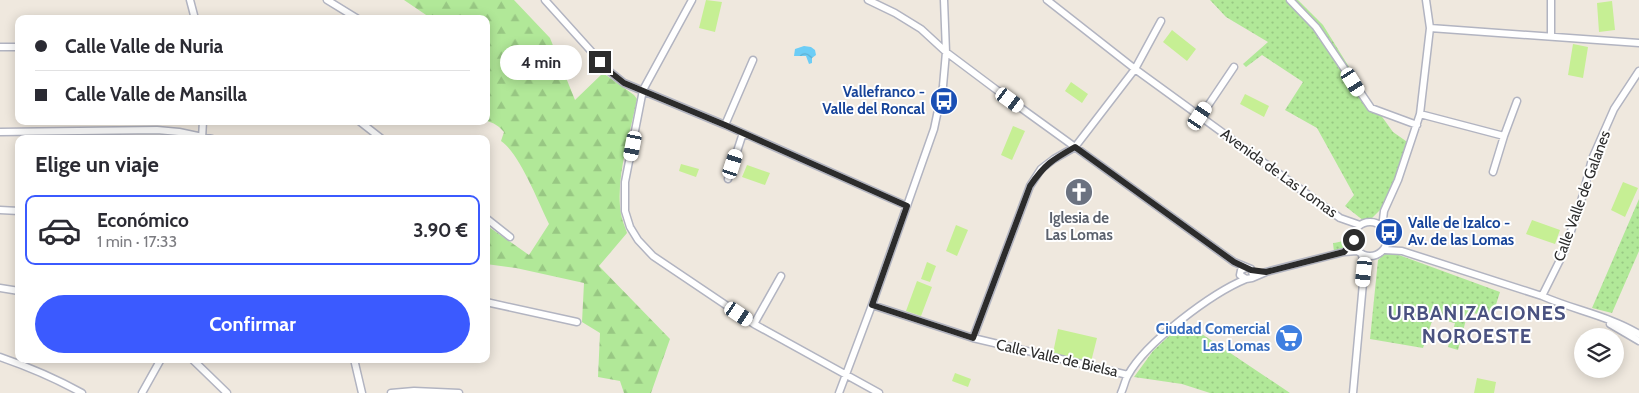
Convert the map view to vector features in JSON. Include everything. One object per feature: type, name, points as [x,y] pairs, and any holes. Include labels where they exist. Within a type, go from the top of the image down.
[{"type":"street","points":[[190,0],[194,15]]},
{"type":"street","points":[[327,0],[351,15]]},
{"type":"street","points":[[545,0],[609,71],[624,83],[725,125],[907,206]]},
{"type":"street","points":[[692,0],[643,90],[625,182],[625,211],[630,228],[653,256],[754,324],[879,393]]},
{"type":"street","points":[[868,0],[895,13],[921,29],[946,52],[1234,262],[1246,273]]},
{"type":"street","points":[[839,393],[934,129],[943,86],[946,52],[944,0]]},
{"type":"street","name":"Avenida de Las Lomas","points":[[1047,0],[1135,69],[1340,218],[1360,225]]},
{"type":"street","points":[[1056,7],[1062,0]]},
{"type":"street","points":[[1290,0],[1316,27],[1371,108],[1417,125]]},
{"type":"street","points":[[1382,228],[1384,211],[1398,180],[1420,114],[1430,28],[1426,0]]},
{"type":"street","points":[[1551,0],[1551,36]]},
{"type":"street","points":[[973,338],[1030,186],[1041,170],[1054,159],[1075,147],[1135,69],[1160,21]]},
{"type":"street","points":[[1430,28],[1639,43]]},
{"type":"street","points":[[0,47],[15,47]]},
{"type":"street","points":[[725,125],[753,60]]},
{"type":"street","points":[[1200,116],[1234,67]]},
{"type":"street","name":"Calle Valle de Galanes","points":[[1542,296],[1564,252],[1582,198],[1592,159],[1614,109],[1639,71]]},
{"type":"street","points":[[1493,172],[1517,101]]},
{"type":"street","points":[[1420,114],[1504,136]]},
{"type":"street","points":[[364,125],[377,135]]},
{"type":"street","points":[[0,132],[157,130],[189,135]]},
{"type":"street","points":[[728,180],[743,133]]},
{"type":"street","points":[[0,210],[15,210]]},
{"type":"street","points":[[1353,393],[1364,272],[1360,252],[1354,242],[1354,232],[1360,225],[1371,222],[1384,211]]},
{"type":"street","points":[[1340,218],[1354,232]]},
{"type":"street","points":[[490,221],[510,237]]},
{"type":"street","points":[[1122,393],[1128,375],[1150,347],[1204,303],[1246,273],[1266,272],[1344,252],[1360,252],[1370,257],[1379,255],[1385,250],[1388,240],[1385,230],[1378,224],[1371,222]]},
{"type":"street","points":[[1388,240],[1402,251]]},
{"type":"street","points":[[1344,252],[1354,242]]},
{"type":"street","points":[[1385,250],[1402,251],[1542,296],[1559,304],[1614,322],[1639,334]]},
{"type":"street","points":[[1364,272],[1370,257]]},
{"type":"street","points":[[754,324],[781,276]]},
{"type":"street","points":[[0,288],[15,290]]},
{"type":"street","points":[[490,303],[577,322]]},
{"type":"street","name":"Calle Valle de Bielsa","points":[[872,305],[973,338],[1128,375]]},
{"type":"street","points":[[1600,318],[1639,341]]},
{"type":"street","points":[[0,357],[15,362]]},
{"type":"street","points":[[17,363],[58,380],[82,393]]},
{"type":"street","points":[[142,393],[159,363]]},
{"type":"street","points":[[196,363],[227,393]]},
{"type":"street","points":[[355,363],[362,393]]},
{"type":"street","points":[[391,393],[414,391],[459,393]]},
{"type":"green space","points":[[404,0],[514,0],[550,38],[575,100],[603,73],[637,99],[624,157],[620,186],[621,214],[627,233],[599,266],[670,339],[651,393],[624,393],[620,381],[598,377],[600,333],[582,322],[584,283],[516,268],[490,265],[490,228],[529,255],[549,224],[522,167],[508,147],[501,141],[504,132],[490,122],[490,15],[426,15]]},
{"type":"green space","points":[[706,0],[722,2],[715,32],[699,28]]},
{"type":"green space","points":[[1210,0],[1298,0],[1323,25],[1367,96],[1393,132],[1413,146],[1383,207],[1370,220],[1364,221],[1345,206],[1354,195],[1317,128],[1285,110],[1303,82],[1262,55],[1246,67],[1243,64],[1268,42],[1226,17]]},
{"type":"green space","points":[[1612,1],[1615,30],[1599,32],[1597,3]]},
{"type":"green space","points":[[1172,30],[1196,49],[1187,61],[1163,42]]},
{"type":"green space","points":[[1573,44],[1588,47],[1583,78],[1568,75]]},
{"type":"green space","points":[[1071,82],[1088,94],[1082,103],[1065,91]]},
{"type":"green space","points":[[1245,94],[1269,106],[1264,117],[1240,104]]},
{"type":"green space","points":[[1013,126],[1025,131],[1012,160],[1001,155]]},
{"type":"green space","points":[[681,164],[699,169],[696,177],[679,171]]},
{"type":"green space","points":[[747,165],[770,173],[765,185],[742,177]]},
{"type":"green space","points":[[1623,182],[1638,188],[1625,217],[1611,210]]},
{"type":"green space","points":[[1639,199],[1639,251],[1612,313],[1592,308]]},
{"type":"green space","points":[[1532,220],[1560,230],[1555,244],[1526,234]]},
{"type":"green space","points":[[956,225],[968,230],[957,256],[946,251]]},
{"type":"green space","points":[[1351,238],[1352,246],[1348,249],[1334,252],[1333,243]]},
{"type":"green space","points":[[1388,251],[1500,292],[1492,317],[1468,312],[1458,350],[1448,347],[1455,323],[1433,318],[1423,348],[1370,339],[1378,260]]},
{"type":"green space","points":[[927,262],[936,266],[930,282],[921,279]]},
{"type":"green space","points":[[917,281],[932,287],[921,316],[906,311]]},
{"type":"green space","points":[[1184,322],[1290,393],[1210,393],[1182,384],[1134,377],[1153,351]]},
{"type":"green space","points":[[1058,329],[1097,338],[1091,362],[1053,353]]},
{"type":"green space","points":[[955,373],[971,379],[968,387],[952,381]]},
{"type":"green space","points":[[1477,378],[1496,382],[1494,393],[1474,393]]},
{"type":"water","points":[[804,46],[815,50],[816,55],[812,58],[812,63],[809,64],[806,56],[794,56],[795,49]]},
{"type":"place","name":"Vallefranco - Valle del Roncal","points":[[944,101]]},
{"type":"place","name":"Iglesia de Las Lomas","points":[[1079,192]]},
{"type":"place","name":"Valle de Izalco - Av. de las Lomas","points":[[1389,232]]},
{"type":"place","name":"Ciudad Comercial Las Lomas","points":[[1289,338]]},
{"type":"district","name":"URBANIZACIONES NOROESTE","points":[[1477,324]]},
{"type":"route","points":[[600,62],[624,83],[725,125],[907,206],[872,305],[973,338],[1030,186],[1041,170],[1054,159],[1075,147],[1234,262],[1251,270],[1266,272],[1344,252],[1354,240]]}]
